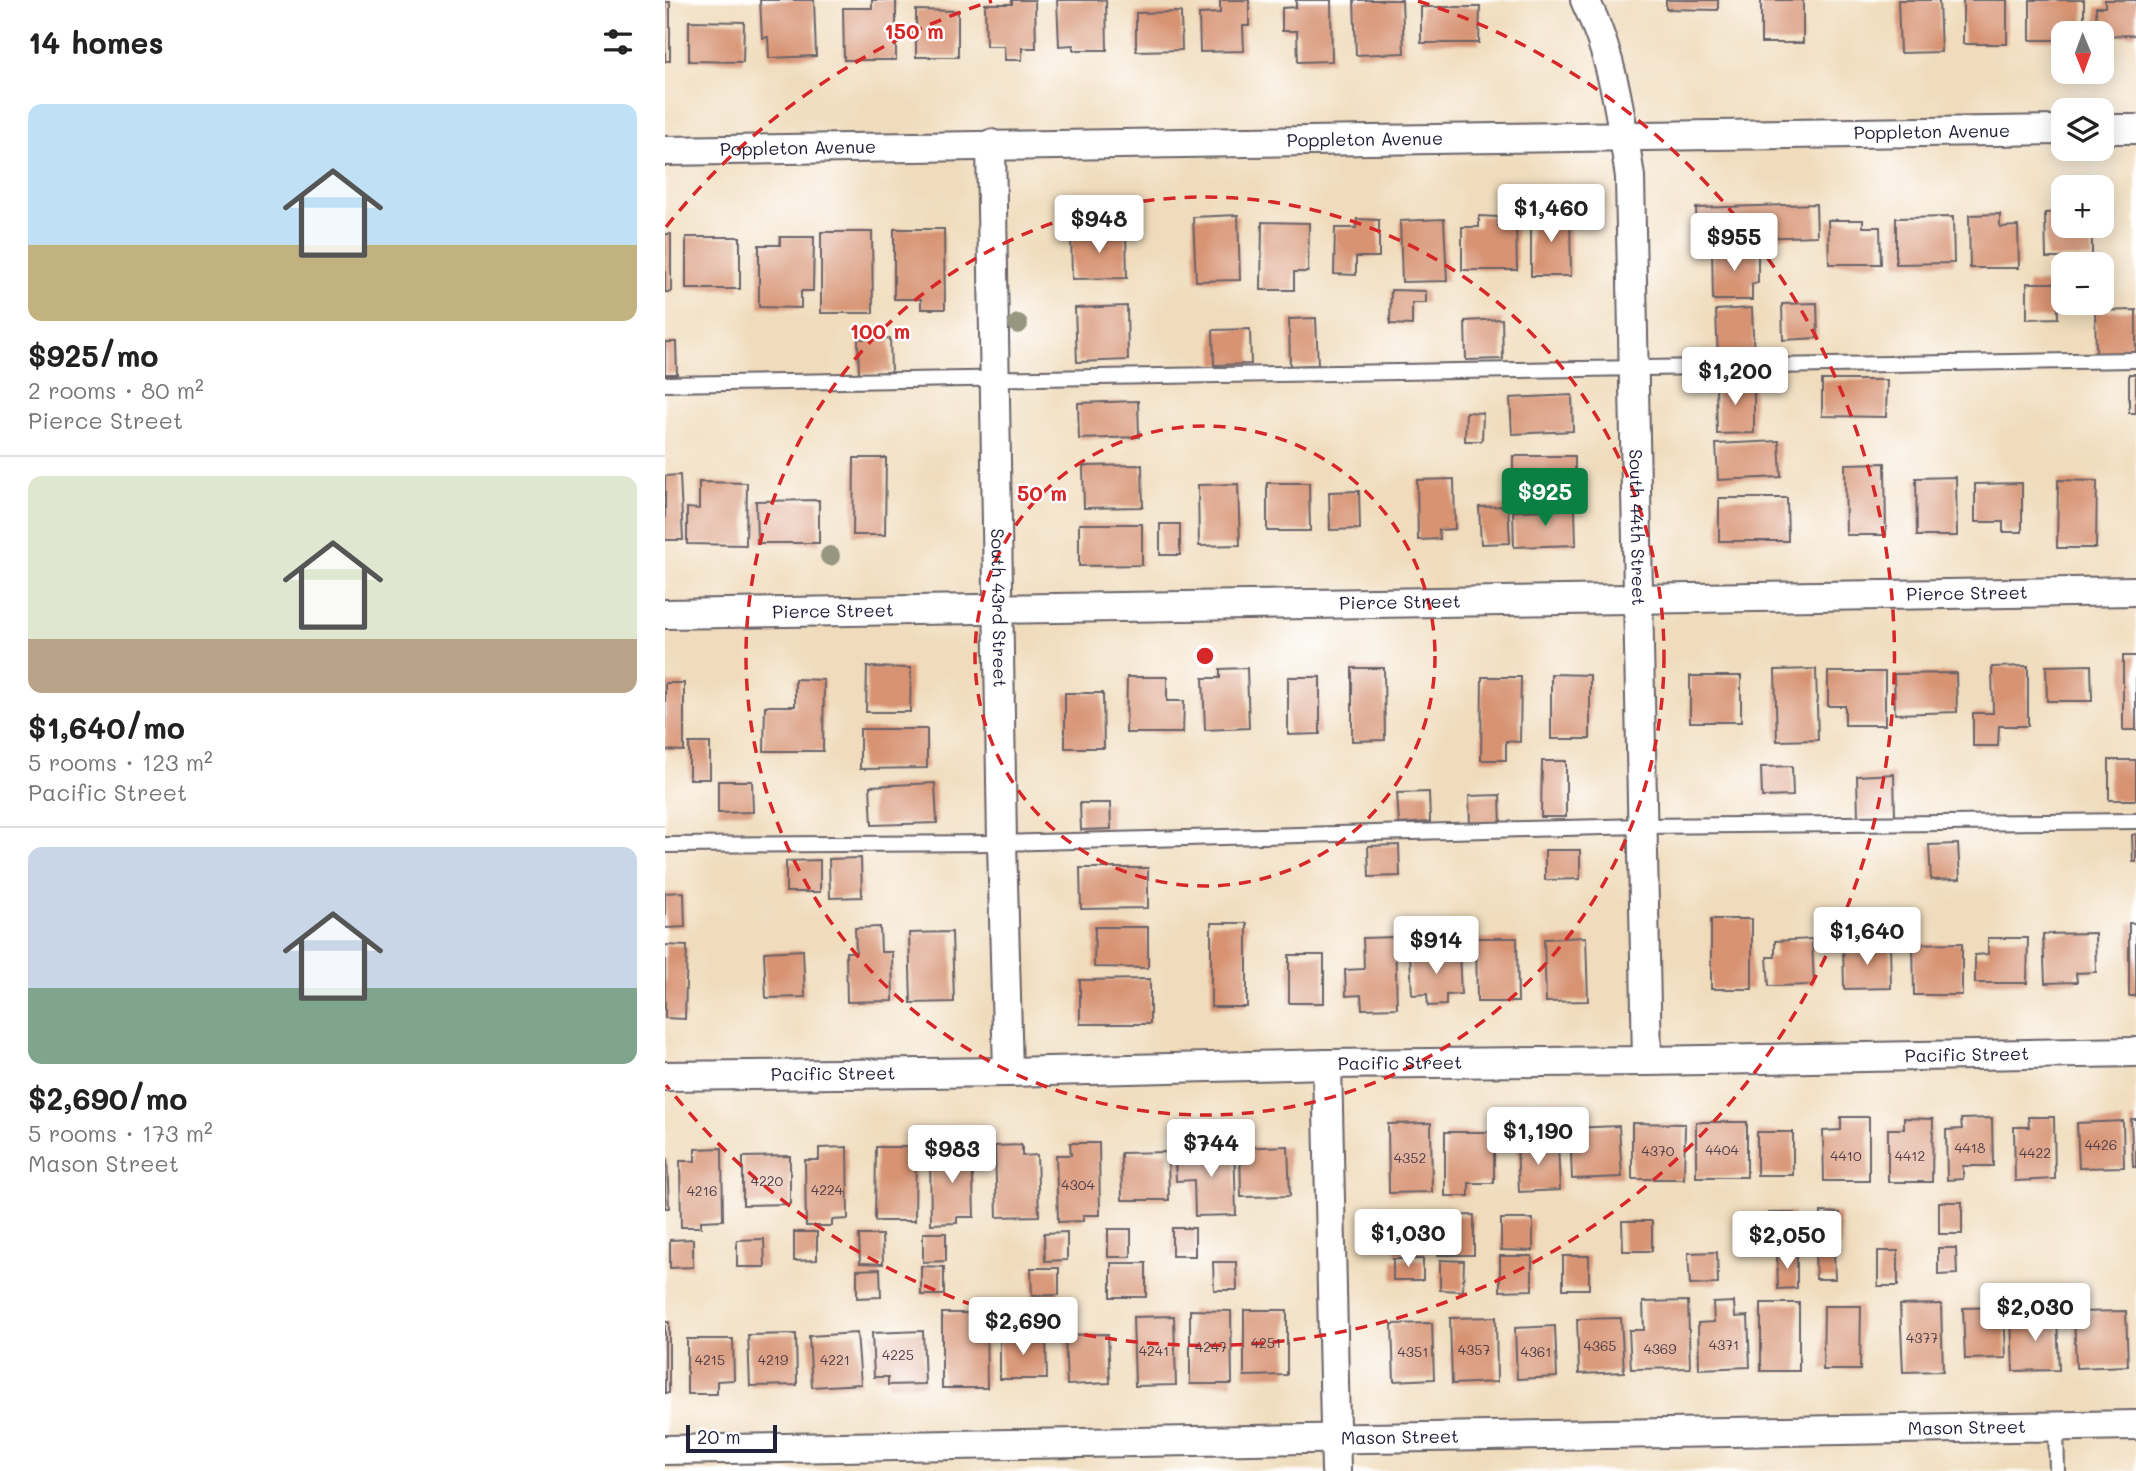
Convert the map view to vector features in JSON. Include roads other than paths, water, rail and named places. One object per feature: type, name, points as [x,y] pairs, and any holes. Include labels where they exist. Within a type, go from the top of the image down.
[{"type":"street","name":"South 44th Street","points":[[1585,0],[1605,52],[1619,100],[1630,177],[1647,1061]]},
{"type":"street","points":[[2114,129],[2136,129]]},
{"type":"street","name":"Poppleton Avenue","points":[[665,151],[991,144],[2051,130]]},
{"type":"street","name":"South 43rd Street","points":[[991,144],[1008,1072]]},
{"type":"street","name":"Pierce Street","points":[[665,614],[2136,591]]},
{"type":"street","name":"Pacific Street","points":[[665,1076],[2136,1052]]},
{"type":"street","points":[[1327,1065],[1336,1471]]},
{"type":"street","name":"Mason Street","points":[[665,1450],[2136,1424]]},
{"type":"lane","points":[[665,384],[2136,360]]},
{"type":"lane","points":[[665,845],[1002,843],[1642,826],[2136,821]]},
{"type":"lane","points":[[2056,1426],[2057,1471]]}]
